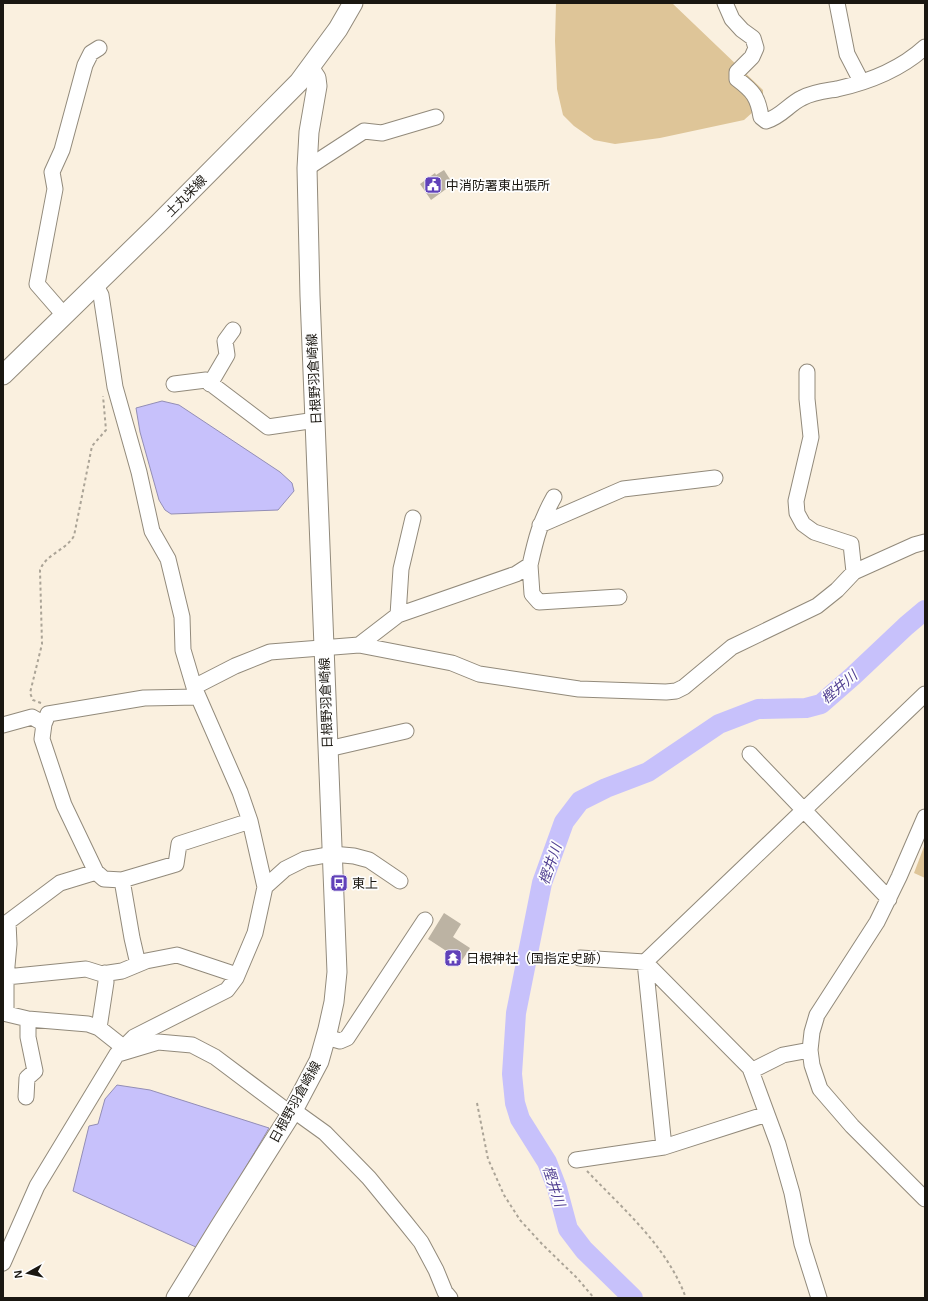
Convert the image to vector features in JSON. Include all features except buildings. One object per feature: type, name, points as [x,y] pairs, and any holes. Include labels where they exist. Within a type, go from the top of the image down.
[{"type":"main road","name":"土丸栄線","points":[[3,375],[299,82],[338,29],[353,3]]},
{"type":"main road","name":"日根野羽倉崎線","points":[[176,1298],[292,1112],[318,1061],[326,1037],[334,1002],[337,972],[310,288],[307,168],[309,132],[317,86],[316,78],[310,69]]},
{"type":"street","points":[[725,3],[732,19],[742,30],[753,38],[756,48],[752,57],[737,72],[737,79],[755,96],[759,103],[761,117],[766,120],[774,119],[801,98],[894,70],[925,48]]},
{"type":"street","points":[[837,3],[847,54],[861,81]]},
{"type":"street","points":[[64,315],[37,284],[55,189],[52,172],[62,150],[85,65],[91,54],[99,48]]},
{"type":"street","points":[[307,168],[364,131],[382,133],[436,117]]},
{"type":"street","points":[[3,1263],[37,1186],[120,1051],[134,1037],[227,990],[237,975],[255,933],[265,887],[250,821],[240,792],[196,692],[183,650],[182,617],[168,559],[152,532],[139,472],[115,387],[101,295],[95,284]]},
{"type":"street","points":[[210,384],[227,355],[225,341],[233,330]]},
{"type":"street","points":[[807,372],[807,399],[811,437],[796,501],[797,513],[803,524],[814,532],[851,544],[854,572]]},
{"type":"street","points":[[174,384],[206,380],[268,427],[316,420]]},
{"type":"street","points":[[540,526],[623,489],[715,478]]},
{"type":"street","points":[[554,497],[540,526],[530,565],[532,594],[538,602],[619,597]]},
{"type":"street","points":[[398,615],[401,569],[413,518]]},
{"type":"street","points":[[3,725],[32,716],[46,719],[144,698],[196,692],[235,666],[270,652],[359,645],[452,663],[479,674],[572,688],[666,692],[676,691],[684,687],[732,647],[817,606],[837,590],[854,572],[914,545],[925,542]]},
{"type":"street","points":[[359,645],[398,615],[516,574],[530,565]]},
{"type":"street","points":[[646,962],[925,694]]},
{"type":"street","points":[[46,719],[42,739],[64,805],[96,872],[104,879],[122,880],[176,864],[179,844],[250,821]]},
{"type":"street","points":[[328,749],[406,731]]},
{"type":"street","points":[[750,754],[889,899]]},
{"type":"street","points":[[925,818],[889,899],[877,922],[817,1015],[812,1032],[810,1050],[812,1065],[820,1089],[852,1126],[925,1199]]},
{"type":"street","points":[[265,887],[285,869],[305,859],[332,854],[354,856],[369,860],[400,881]]},
{"type":"street","points":[[96,872],[60,883],[23,913],[8,922],[6,930],[9,944],[4,1013],[28,1019],[88,1024],[99,1028],[120,1051]]},
{"type":"street","points":[[122,880],[138,964]]},
{"type":"street","points":[[326,1037],[340,1041],[347,1038],[425,920]]},
{"type":"street","points":[[6,977],[86,968],[105,973],[122,971],[146,961],[177,955],[237,975]]},
{"type":"street","points":[[580,958],[646,962],[750,1068],[778,1144],[792,1193],[802,1244],[819,1298]]},
{"type":"street","points":[[646,962],[664,1147]]},
{"type":"street","points":[[99,1028],[106,982],[105,973]]},
{"type":"street","points":[[26,1097],[27,1078],[35,1071],[28,1037],[28,1019]]},
{"type":"street","points":[[120,1051],[158,1042],[192,1044],[215,1057],[292,1112],[325,1133],[368,1178],[421,1242],[436,1270],[445,1292],[450,1298]]},
{"type":"street","points":[[751,1071],[783,1055],[810,1050]]},
{"type":"street","points":[[576,1160],[664,1147],[766,1114]]},
{"type":"path","points":[[46,719],[47,705],[34,700],[30,693],[42,644],[40,570],[43,562],[70,543],[74,536],[92,446],[106,430],[103,390],[115,387]]},
{"type":"path","points":[[477,1104],[488,1159],[504,1195],[520,1220],[577,1278],[594,1298]]},
{"type":"path","points":[[576,1160],[646,1232],[661,1250],[673,1270],[686,1298]]},
{"type":"shaded area","points":[[556,3],[672,3],[763,90],[763,103],[744,120],[660,138],[615,144],[594,140],[574,126],[563,115],[557,89],[555,41]]},
{"type":"shaded area","points":[[162,401],[179,405],[280,472],[292,483],[294,491],[278,510],[171,514],[165,510],[159,500],[140,432],[136,408]]},
{"type":"shaded area","points":[[925,844],[925,878],[914,873]]},
{"type":"shaded area","points":[[117,1085],[150,1090],[269,1128],[198,1248],[73,1191],[89,1126],[98,1124],[105,1099]]},
{"type":"waterway","name":"樫井川","points":[[633,1298],[584,1250],[568,1229],[557,1188],[547,1162],[520,1119],[515,1103],[512,1074],[516,1013],[542,883],[564,822],[580,801],[606,788],[648,772],[719,724],[758,709],[806,708],[821,704],[925,610]]},
{"type":"place","name":"中消防署東出張所","points":[[433,185]]},
{"type":"place","name":"東上","points":[[339,883]]},
{"type":"place","name":"日根神社（国指定史跡）","points":[[453,958]]}]
